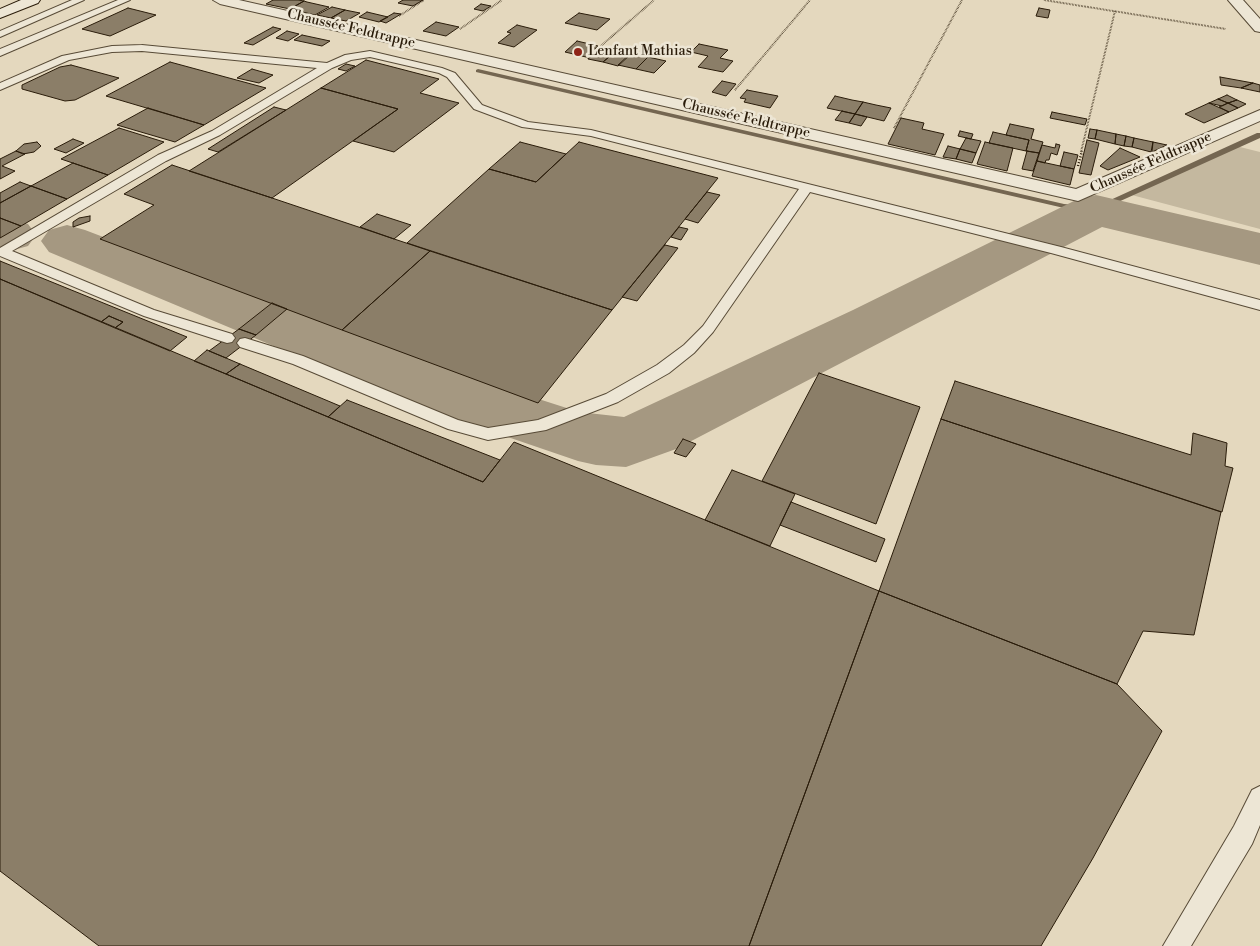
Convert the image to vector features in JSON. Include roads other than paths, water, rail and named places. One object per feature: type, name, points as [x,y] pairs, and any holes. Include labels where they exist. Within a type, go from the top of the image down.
[{"type":"street","points":[[0,14],[34,0]]},
{"type":"street","name":"Chaussée Feldtrappe","points":[[220,0],[1078,195],[1260,115]]},
{"type":"street","points":[[1235,0],[1260,28]]},
{"type":"lane","points":[[0,34],[80,0]]},
{"type":"lane","points":[[0,53],[126,0]]},
{"type":"lane","points":[[0,87],[76,54],[123,48],[328,66]]},
{"type":"lane","points":[[227,338],[149,312],[2,252],[162,158],[216,133],[328,66],[349,56],[363,54],[433,68],[451,76],[478,107],[518,122],[591,133],[1056,250],[1260,305]]},
{"type":"lane","points":[[245,343],[298,360],[454,425],[488,434],[540,426],[594,406],[663,369],[704,334],[808,187]]},
{"type":"lane","points":[[1176,946],[1243,835],[1260,798]]},
{"type":"waterway","points":[[478,71],[1064,206],[1096,210],[1260,135]]},
{"type":"waterway","points":[[67,241],[439,390],[578,436],[596,440],[626,442],[653,432],[874,323],[1096,210],[1260,249]]},
{"type":"waterway","points":[[0,231],[10,235]]},
{"type":"place","name":"Lenfant Mathias","points":[[578,52]]}]
